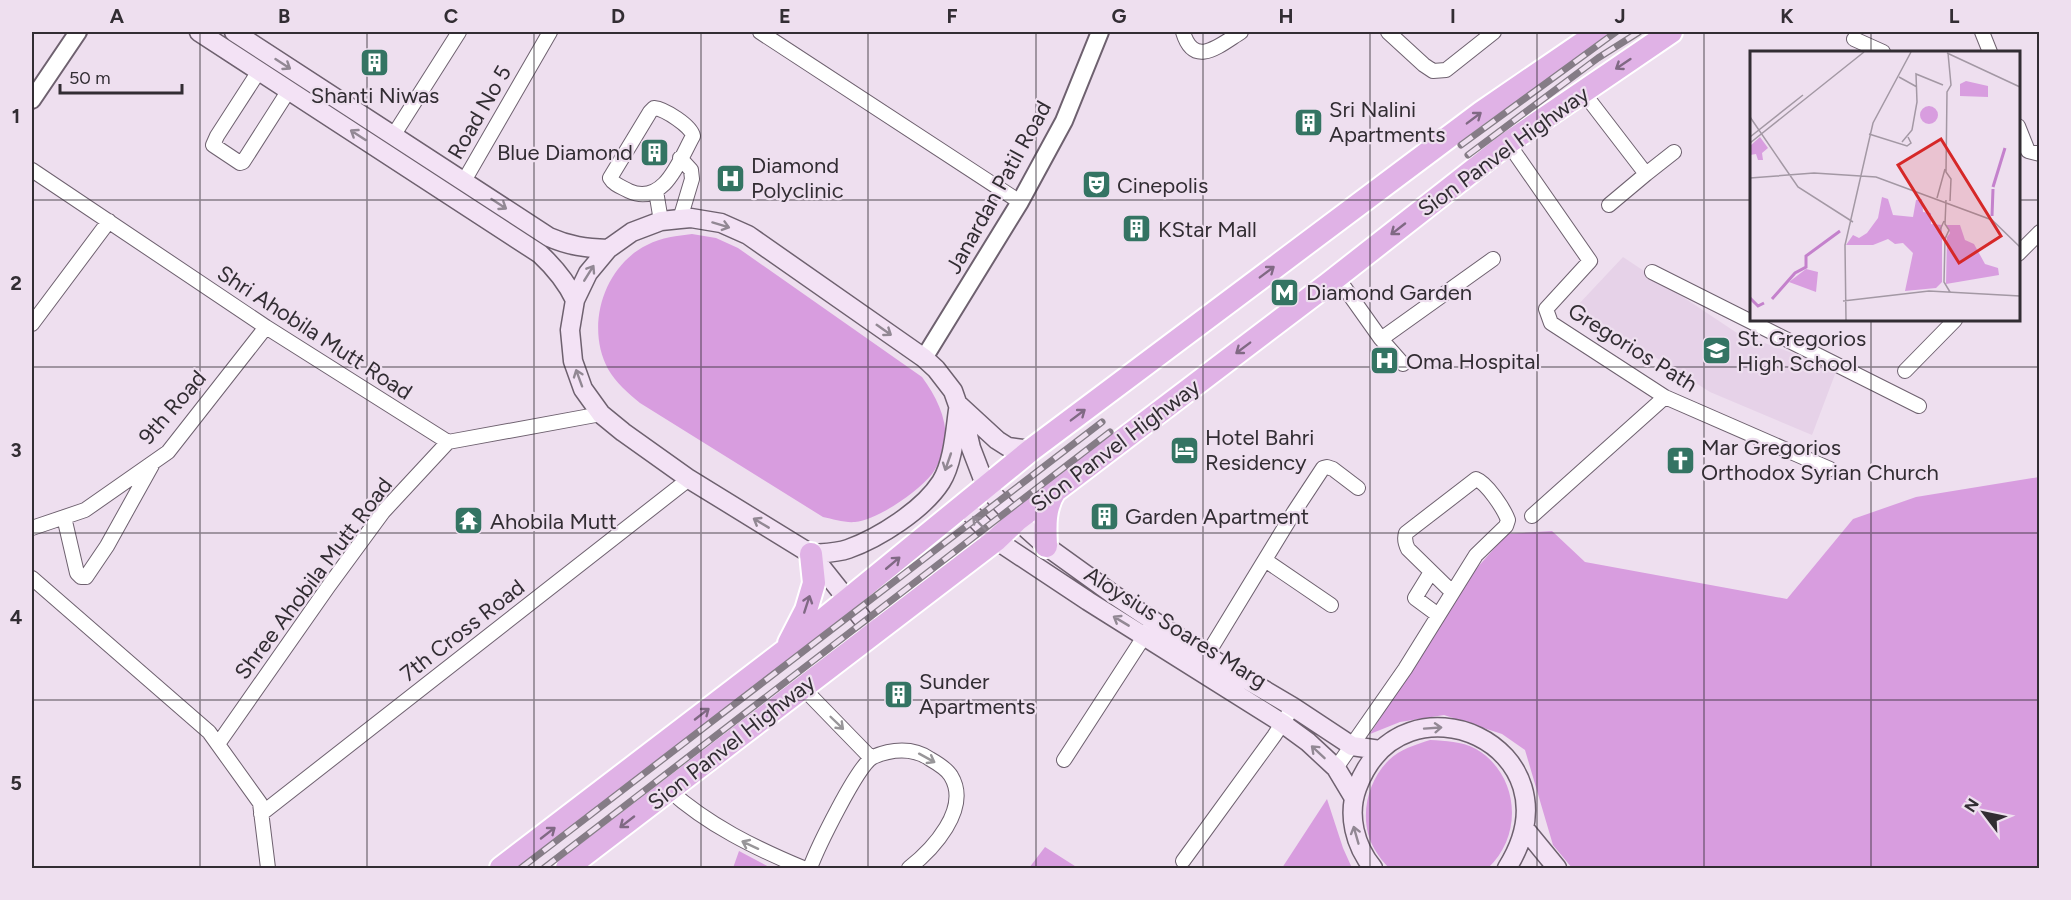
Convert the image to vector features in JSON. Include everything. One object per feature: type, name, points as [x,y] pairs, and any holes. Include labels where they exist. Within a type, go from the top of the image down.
[{"type":"highway","name":"Sion Panvel Highway","points":[[567,868],[996,540],[1017,520],[1337,277],[1508,143],[1671,32]]},
{"type":"highway","name":"Sion Panvel Highway","points":[[501,868],[786,650],[1031,450],[1482,112],[1593,33]]},
{"type":"highway","points":[[1046,546],[1045,521],[1050,499],[1055,491]]},
{"type":"highway","points":[[786,650],[806,610],[814,583],[811,554]]},
{"type":"main road","points":[[199,32],[230,37],[393,136],[549,237],[581,248],[608,249]]},
{"type":"main road","points":[[230,37],[259,70],[540,254],[555,267],[568,284],[575,300]]},
{"type":"main road","points":[[873,632],[811,554],[689,480],[622,432],[601,414],[583,389],[573,361],[570,330],[575,300],[588,273],[608,249],[632,232],[661,221],[691,218],[721,223],[748,235],[924,358],[936,369],[959,405],[971,448],[986,486]]},
{"type":"main road","points":[[959,405],[997,440],[1008,447],[1031,450]]},
{"type":"main road","points":[[811,554],[846,550],[881,534],[920,505],[942,481],[953,450],[959,405]]},
{"type":"main road","name":"Aloysius Soares Marg","points":[[986,486],[1017,520],[1046,546],[1099,584],[1149,628],[1202,663],[1308,742],[1336,768],[1354,798]]},
{"type":"main road","name":"Aloysius Soares Marg","points":[[963,505],[996,540],[1088,601],[1149,628]]},
{"type":"main road","points":[[1056,579],[1069,562]]},
{"type":"main road","points":[[1088,601],[1099,584]]},
{"type":"main road","name":"Aloysius Soares Marg","points":[[1202,663],[1293,707],[1352,746],[1380,750]]},
{"type":"main road","points":[[1372,868],[1362,855],[1353,827],[1354,798],[1363,772],[1380,750],[1403,735],[1429,727],[1456,728],[1481,737],[1503,754],[1518,776],[1526,802],[1525,829],[1518,850],[1507,868]]},
{"type":"main road","points":[[1525,829],[1557,868]]},
{"type":"street","points":[[32,100],[78,32]]},
{"type":"street","points":[[393,136],[459,32]]},
{"type":"street","name":"Road No 5","points":[[464,181],[550,32]]},
{"type":"street","points":[[760,32],[1020,202]]},
{"type":"street","name":"Janardan Patil Road","points":[[924,358],[1020,202],[1064,121],[1100,32]]},
{"type":"street","points":[[1183,32],[1186,42],[1197,51],[1209,52],[1241,32]]},
{"type":"street","points":[[1388,32],[1433,71],[1446,70],[1494,32]]},
{"type":"street","points":[[1982,32],[1990,51]]},
{"type":"street","points":[[1854,39],[1881,51]]},
{"type":"street","points":[[259,70],[217,136],[213,145],[218,149],[240,163],[243,162],[289,90]]},
{"type":"street","points":[[1583,92],[1646,174]]},
{"type":"street","points":[[654,108],[663,110],[693,132],[680,158],[666,184],[656,191],[642,195],[616,184],[610,178],[654,108]]},
{"type":"street","points":[[2020,129],[2028,151],[2040,154]]},
{"type":"street","name":"Gregorios Path","points":[[1508,143],[1590,261],[1546,309],[1551,323],[1665,397],[1830,469]]},
{"type":"street","points":[[1609,205],[1674,152]]},
{"type":"street","points":[[680,158],[691,170],[692,179],[680,219]]},
{"type":"street","name":"Shri Ahobila Mutt Road","points":[[32,170],[266,327],[448,442]]},
{"type":"street","points":[[656,191],[661,221]]},
{"type":"street","points":[[32,324],[109,221]]},
{"type":"street","points":[[2020,253],[2040,232]]},
{"type":"street","points":[[1381,339],[1493,259]]},
{"type":"street","points":[[1652,272],[1919,406]]},
{"type":"street","points":[[1337,277],[1381,339],[1403,364]]},
{"type":"street","points":[[1905,371],[1954,321]]},
{"type":"street","name":"9th Road","points":[[32,528],[85,510],[168,452],[266,327]]},
{"type":"street","points":[[1532,516],[1665,397]]},
{"type":"street","points":[[448,442],[601,414]]},
{"type":"street","name":"Shree Ahobila Mutt Road","points":[[218,744],[328,587],[384,512],[448,442]]},
{"type":"street","points":[[64,517],[77,573],[81,577],[86,577],[154,461]]},
{"type":"street","points":[[1202,663],[1323,468],[1327,466],[1333,469],[1358,488]]},
{"type":"street","points":[[1336,768],[1405,669],[1476,555],[1506,525],[1508,520],[1506,514],[1476,478],[1406,533],[1404,542],[1408,549],[1452,592]]},
{"type":"street","name":"7th Cross Road","points":[[261,814],[689,480]]},
{"type":"street","points":[[1265,560],[1331,605]]},
{"type":"street","points":[[1431,572],[1415,598],[1438,615]]},
{"type":"street","points":[[32,578],[209,732],[260,803],[268,868]]},
{"type":"street","points":[[1064,760],[1149,628]]},
{"type":"street","points":[[802,687],[871,758]]},
{"type":"street","points":[[1183,861],[1293,707]]},
{"type":"street","points":[[810,868],[816,850],[852,784],[871,758],[901,749],[924,754],[951,774],[956,786],[955,803],[945,832],[926,854],[909,868]]},
{"type":"street","points":[[669,790],[687,807],[735,838],[803,868]]},
{"type":"shaded area","points":[[692,234],[716,238],[738,248],[922,377],[939,407],[946,440],[939,462],[926,481],[897,504],[864,520],[847,522],[823,517],[640,403],[618,383],[608,369],[601,352],[598,334],[599,316],[610,282],[632,255],[647,245],[675,236]]},
{"type":"shaded area","name":"St. Gregorios High School","points":[[1623,257],[1737,333],[1837,369],[1812,435],[1710,392],[1576,307]]},
{"type":"shaded area","points":[[2039,477],[2039,868],[1572,868],[1553,845],[1525,750],[1502,734],[1444,715],[1400,722],[1370,734],[1476,569],[1507,534],[1552,531],[1585,562],[1787,599],[1853,519],[1916,497]]},
{"type":"shaded area","points":[[1430,740],[1459,743],[1476,749],[1490,760],[1501,774],[1508,789],[1512,806],[1507,839],[1500,854],[1488,868],[1389,868],[1378,855],[1370,839],[1366,815],[1367,803],[1381,769],[1398,753]]},
{"type":"shaded area","points":[[1327,799],[1352,868],[1282,868]]},
{"type":"shaded area","points":[[1045,847],[1078,868],[1029,868]]},
{"type":"shaded area","points":[[739,851],[771,868],[733,868]]},
{"type":"railway","points":[[1461,145],[1616,32]]},
{"type":"railway","points":[[1468,155],[1598,58],[1639,32]]},
{"type":"railway","points":[[521,868],[1102,422]]},
{"type":"railway","points":[[544,868],[1110,432]]},
{"type":"place","name":"Shanti Niwas","points":[[375,63]]},
{"type":"place","name":"Sri Nalini Apartments","points":[[1308,122]]},
{"type":"place","name":"Blue Diamond","points":[[654,152]]},
{"type":"place","name":"Diamond Polyclinic","points":[[730,178]]},
{"type":"place","name":"Cinepolis","points":[[1096,185]]},
{"type":"place","name":"KStar Mall","points":[[1137,229]]},
{"type":"place","name":"Diamond Garden","points":[[1285,292]]},
{"type":"place","name":"St. Gregorios High School","points":[[1716,351]]},
{"type":"place","name":"Oma Hospital","points":[[1385,361]]},
{"type":"place","name":"Hotel Bahri Residency","points":[[1184,450]]},
{"type":"place","name":"Mar Gregorios Orthodox Syrian Church","points":[[1680,460]]},
{"type":"place","name":"Garden Apartment","points":[[1104,516]]},
{"type":"place","name":"Ahobila Mutt","points":[[469,521]]},
{"type":"place","name":"Sunder Apartments","points":[[898,694]]}]
